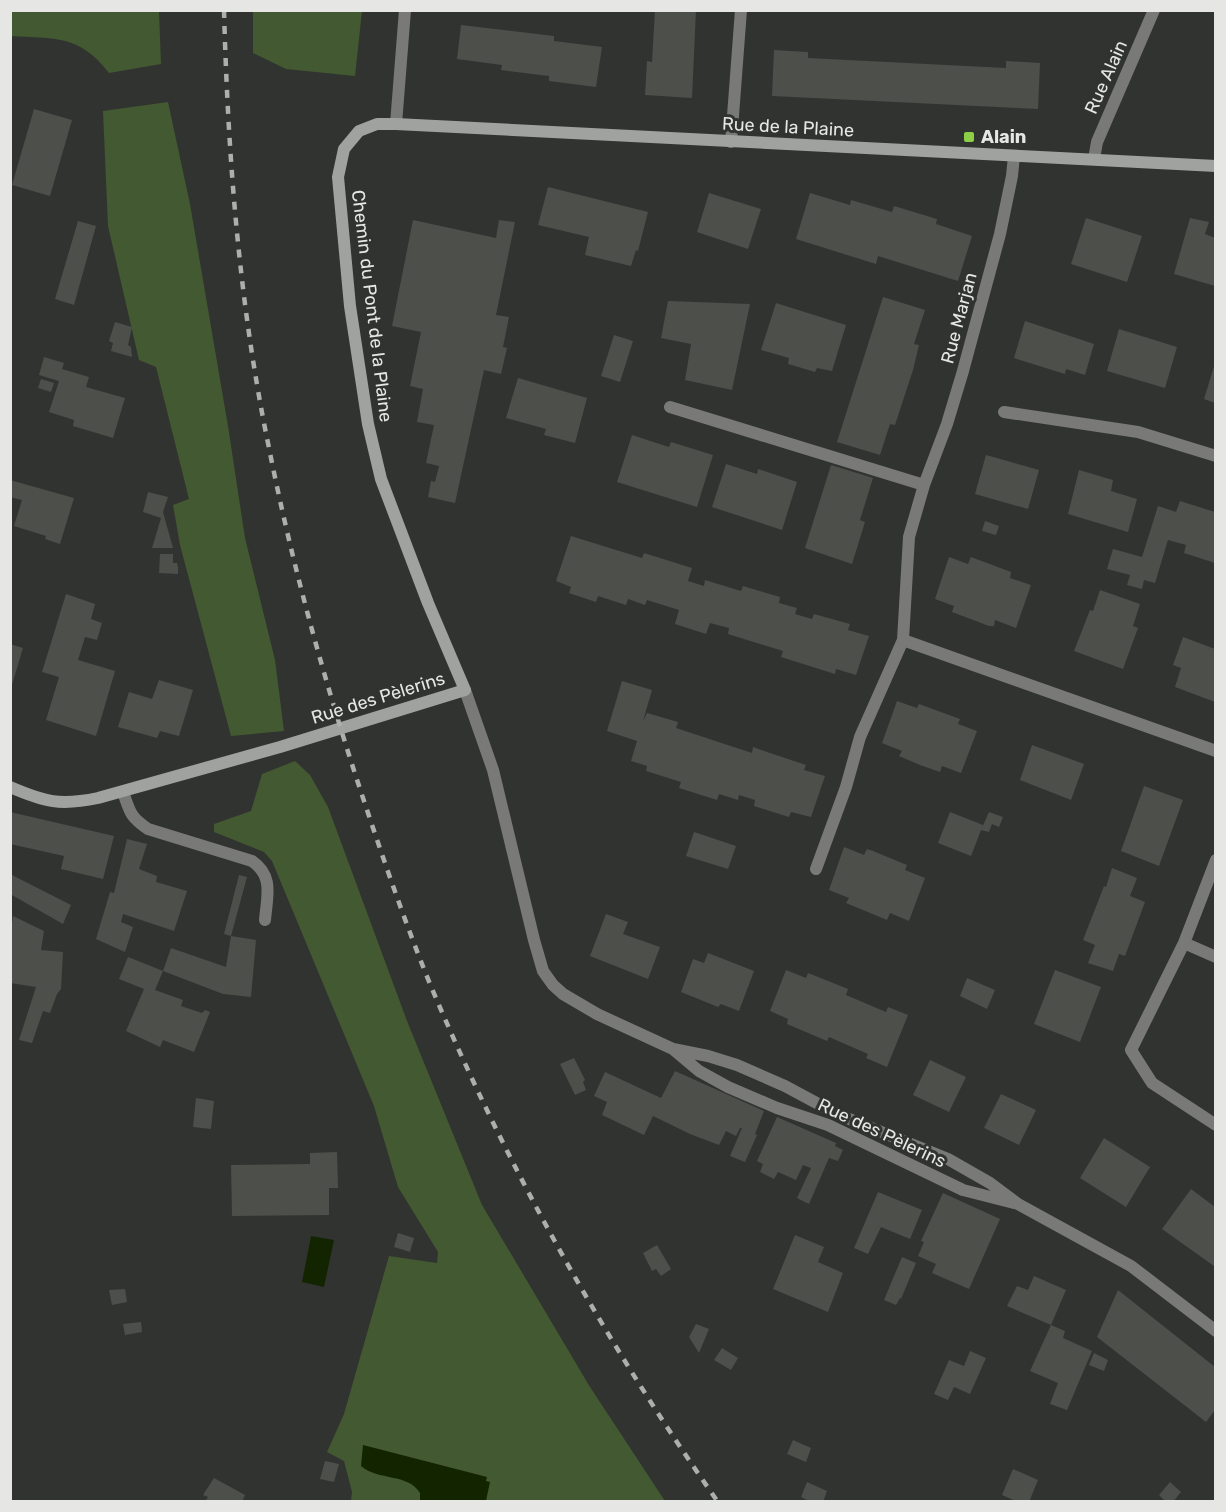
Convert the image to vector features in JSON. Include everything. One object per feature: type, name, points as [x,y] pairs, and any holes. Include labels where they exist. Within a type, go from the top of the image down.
[{"type":"street","points":[[396,124],[405,10]]},
{"type":"street","points":[[731,142],[741,10]]},
{"type":"street","name":"Rue Alain","points":[[1094,159],[1097,142],[1155,10]]},
{"type":"street","name":"Rue de la Plaine","points":[[359,131],[377,124],[396,124],[1215,166]]},
{"type":"street","name":"Chemin du Pont de la Plaine","points":[[359,131],[344,149],[338,177],[350,306],[368,424],[381,479],[428,603],[465,690]]},
{"type":"street","name":"Rue Marjan","points":[[903,640],[909,537],[924,485],[947,424],[963,371],[1000,234],[1014,156]]},
{"type":"street","points":[[670,407],[924,485]]},
{"type":"street","points":[[1004,412],[1138,432],[1215,456]]},
{"type":"street","points":[[816,869],[846,787],[861,737],[903,640],[1215,751]]},
{"type":"street","name":"Rue des Pèlerins","points":[[10,787],[56,802],[74,803],[123,792],[465,690],[493,770],[543,971],[553,985],[597,1014],[673,1049],[737,1065],[785,1086],[846,1118],[948,1159],[990,1183],[1018,1204],[1131,1266],[1215,1331]]},
{"type":"street","points":[[123,792],[135,820],[148,829],[252,861],[261,867],[267,882],[265,920]]},
{"type":"street","points":[[1215,860],[1184,943],[1131,1050],[1152,1083],[1215,1125]]},
{"type":"street","points":[[1184,943],[1215,957]]},
{"type":"street","name":"Rue des Pèlerins","points":[[673,1049],[699,1071],[728,1087],[777,1108],[828,1125],[963,1190],[1018,1204]]},
{"type":"shaded area","points":[[10,11],[159,11],[161,64],[109,73],[98,60],[76,45],[53,39],[11,36]]},
{"type":"shaded area","points":[[253,11],[362,11],[355,76],[286,69],[253,53]]},
{"type":"shaded area","points":[[168,102],[190,204],[245,538],[275,660],[284,731],[231,736],[180,545],[173,505],[189,499],[156,367],[139,360],[108,226],[103,111]]},
{"type":"shaded area","points":[[295,761],[310,775],[328,807],[407,1021],[482,1205],[590,1387],[665,1501],[351,1501],[352,1492],[344,1461],[327,1452],[344,1414],[389,1256],[437,1263],[438,1252],[398,1187],[374,1106],[272,861],[264,852],[214,832],[214,824],[251,811],[262,774]]},
{"type":"shaded area","points":[[311,1236],[334,1240],[324,1287],[302,1282]]},
{"type":"shaded area","points":[[363,1445],[487,1477],[486,1481],[490,1482],[486,1501],[420,1501],[420,1493],[408,1482],[376,1474],[361,1466]]},
{"type":"building","points":[[655,10],[696,10],[692,98],[645,95],[647,61],[652,62]]},
{"type":"building","points":[[461,25],[554,36],[554,41],[602,47],[596,87],[549,81],[549,76],[501,70],[502,65],[457,59]]},
{"type":"building","points":[[774,50],[808,52],[808,58],[1006,68],[1006,61],[1040,63],[1038,109],[772,96]]},
{"type":"building","points":[[34,109],[72,120],[50,196],[12,185]]},
{"type":"building","points":[[548,187],[648,212],[638,251],[636,250],[631,266],[585,255],[589,237],[538,225]]},
{"type":"building","points":[[709,193],[761,209],[748,249],[697,232]]},
{"type":"building","points":[[810,193],[850,205],[851,200],[892,212],[894,206],[937,219],[936,224],[972,236],[958,281],[878,256],[876,264],[796,239]]},
{"type":"building","points":[[1086,218],[1142,236],[1127,282],[1071,264]]},
{"type":"building","points":[[1190,218],[1209,222],[1205,234],[1215,238],[1215,286],[1174,274]]},
{"type":"building","points":[[413,220],[496,238],[499,220],[515,222],[496,315],[509,317],[503,347],[507,348],[501,374],[484,370],[455,503],[428,497],[431,481],[435,482],[439,466],[426,463],[434,425],[417,422],[423,389],[410,386],[421,332],[392,326]]},
{"type":"building","points":[[78,221],[96,226],[74,305],[55,299]]},
{"type":"building","points":[[883,297],[925,310],[914,344],[919,345],[913,370],[895,425],[890,424],[880,455],[837,442]]},
{"type":"building","points":[[668,301],[750,304],[732,390],[685,380],[691,344],[661,338]]},
{"type":"building","points":[[776,303],[846,325],[832,371],[817,368],[815,372],[788,364],[789,358],[761,350]]},
{"type":"building","points":[[1025,321],[1094,344],[1085,375],[1066,369],[1065,374],[1014,358]]},
{"type":"building","points":[[115,322],[132,327],[128,345],[131,347],[132,357],[111,351],[113,343],[109,341]]},
{"type":"building","points":[[1119,329],[1177,347],[1165,388],[1107,371]]},
{"type":"building","points":[[614,335],[633,341],[620,382],[601,376]]},
{"type":"building","points":[[44,357],[64,363],[62,369],[89,377],[86,387],[125,398],[113,438],[73,426],[74,420],[49,412],[59,381],[39,375]]},
{"type":"building","points":[[1215,363],[1215,403],[1204,399]]},
{"type":"building","points":[[518,378],[587,398],[575,443],[544,435],[546,429],[506,418]]},
{"type":"building","points":[[41,379],[54,383],[51,392],[38,388]]},
{"type":"building","points":[[632,435],[669,447],[671,442],[713,455],[697,507],[617,482]]},
{"type":"building","points":[[986,455],[1039,470],[1028,509],[975,494]]},
{"type":"building","points":[[726,464],[757,474],[758,469],[797,482],[782,530],[712,507]]},
{"type":"building","points":[[831,465],[873,478],[860,520],[865,522],[852,564],[805,548]]},
{"type":"building","points":[[1079,470],[1113,480],[1111,491],[1137,499],[1128,532],[1068,514]]},
{"type":"building","points":[[10,480],[74,498],[60,544],[45,539],[46,536],[14,526],[22,500],[10,497]]},
{"type":"building","points":[[148,492],[168,497],[163,512],[173,548],[152,548],[161,518],[143,512]]},
{"type":"building","points":[[1180,501],[1215,512],[1215,563],[1184,553],[1186,545],[1168,540],[1155,583],[1144,580],[1142,589],[1127,585],[1130,575],[1107,569],[1113,549],[1142,557],[1158,506],[1176,512]]},
{"type":"building","points":[[985,521],[999,526],[996,535],[982,531]]},
{"type":"building","points":[[571,536],[642,558],[644,553],[692,568],[688,581],[704,586],[705,580],[741,591],[743,586],[780,597],[779,603],[797,608],[795,614],[812,619],[814,614],[850,624],[848,630],[869,636],[856,675],[836,669],[835,674],[781,657],[783,651],[728,634],[729,628],[710,623],[706,634],[675,624],[679,610],[647,600],[645,605],[628,599],[626,605],[598,596],[596,602],[569,593],[571,587],[556,581]]},
{"type":"building","points":[[160,554],[173,554],[173,563],[177,563],[178,574],[159,573]]},
{"type":"building","points":[[949,557],[968,564],[971,557],[1011,572],[1010,578],[1031,585],[1016,628],[995,620],[994,626],[989,626],[952,612],[954,606],[935,599]]},
{"type":"building","points":[[1100,590],[1140,604],[1133,626],[1138,628],[1123,669],[1074,651]]},
{"type":"building","points":[[66,594],[95,604],[91,619],[102,623],[97,640],[85,637],[78,660],[115,671],[96,736],[46,720],[59,677],[42,672]]},
{"type":"building","points":[[1183,637],[1215,649],[1215,702],[1175,687],[1181,668],[1173,665]]},
{"type":"building","points":[[10,644],[23,648],[11,688],[10,688]]},
{"type":"building","points":[[159,680],[193,690],[179,736],[160,731],[157,738],[118,727],[129,692],[152,699]]},
{"type":"building","points":[[622,681],[652,690],[643,721],[647,713],[678,722],[676,728],[752,753],[753,747],[806,765],[804,770],[825,776],[811,817],[791,812],[789,817],[754,806],[755,800],[739,795],[738,800],[719,794],[717,800],[679,788],[681,782],[646,771],[647,766],[631,761],[637,741],[607,731]]},
{"type":"building","points":[[897,701],[917,708],[919,704],[960,719],[958,724],[977,731],[961,773],[942,766],[940,772],[920,765],[899,756],[902,751],[882,743]]},
{"type":"building","points":[[1032,745],[1084,764],[1071,800],[1020,780]]},
{"type":"building","points":[[1144,786],[1183,800],[1159,866],[1121,851]]},
{"type":"building","points":[[10,812],[114,836],[103,879],[61,869],[64,856],[10,844]]},
{"type":"building","points":[[950,812],[983,825],[971,856],[938,843]]},
{"type":"building","points":[[989,812],[1003,817],[999,827],[992,824],[989,832],[981,830]]},
{"type":"building","points":[[694,832],[736,846],[728,869],[686,856]]},
{"type":"building","points":[[127,839],[147,844],[139,869],[157,876],[156,882],[187,891],[174,931],[123,914],[121,922],[133,927],[125,952],[96,939],[110,892],[114,893]]},
{"type":"building","points":[[844,847],[864,855],[867,849],[873,851],[907,865],[905,870],[925,878],[909,921],[890,913],[887,920],[846,903],[849,898],[829,890]]},
{"type":"building","points":[[1112,868],[1137,878],[1130,896],[1145,902],[1125,956],[1119,954],[1113,971],[1088,963],[1095,945],[1083,940]]},
{"type":"building","points":[[10,874],[71,905],[63,924],[10,894]]},
{"type":"building","points":[[239,875],[247,877],[231,936],[224,934]]},
{"type":"building","points":[[606,914],[628,922],[623,934],[660,947],[648,979],[590,956]]},
{"type":"building","points":[[13,916],[44,931],[41,950],[63,952],[61,989],[50,1013],[43,1011],[32,1043],[19,1040],[36,987],[10,983],[10,938]]},
{"type":"building","points":[[231,936],[256,940],[251,997],[223,994],[163,971],[171,948],[226,967]]},
{"type":"building","points":[[708,953],[754,971],[739,1011],[721,1004],[718,1007],[681,992],[693,959],[704,963]]},
{"type":"building","points":[[128,957],[163,971],[155,990],[183,1000],[181,1006],[202,1013],[205,1010],[210,1012],[194,1052],[163,1040],[160,1047],[126,1031],[144,989],[119,979]]},
{"type":"building","points":[[786,970],[806,978],[808,973],[848,989],[846,995],[886,1012],[888,1007],[908,1015],[887,1067],[866,1058],[868,1054],[829,1037],[827,1041],[787,1024],[788,1019],[770,1011]]},
{"type":"building","points":[[1055,970],[1101,987],[1080,1042],[1034,1024]]},
{"type":"building","points":[[967,978],[995,990],[987,1009],[960,996]]},
{"type":"building","points":[[574,1058],[585,1080],[583,1082],[586,1090],[575,1095],[560,1064]]},
{"type":"building","points":[[930,1060],[966,1077],[949,1112],[913,1095]]},
{"type":"building","points":[[675,1071],[764,1111],[755,1134],[757,1135],[745,1162],[730,1156],[742,1128],[736,1136],[726,1131],[719,1145],[653,1116],[644,1135],[602,1115],[607,1102],[594,1096],[605,1072],[661,1098]]},
{"type":"building","points":[[1001,1094],[1036,1110],[1019,1145],[984,1128]]},
{"type":"building","points":[[196,1098],[214,1101],[211,1129],[193,1127]]},
{"type":"building","points":[[777,1117],[836,1143],[835,1146],[843,1150],[838,1161],[829,1158],[809,1204],[797,1198],[811,1168],[803,1165],[796,1180],[778,1172],[774,1179],[760,1172],[763,1164],[757,1161]]},
{"type":"building","points":[[1104,1138],[1150,1167],[1126,1207],[1080,1178]]},
{"type":"building","points":[[337,1152],[338,1188],[329,1188],[329,1215],[232,1216],[231,1165],[310,1164],[310,1153]]},
{"type":"building","points":[[1191,1189],[1215,1207],[1214,1266],[1162,1229]]},
{"type":"building","points":[[878,1192],[922,1210],[910,1239],[881,1227],[868,1254],[854,1248]]},
{"type":"building","points":[[943,1193],[1000,1219],[969,1289],[932,1273],[936,1264],[918,1256],[924,1242],[921,1241]]},
{"type":"building","points":[[398,1233],[414,1238],[410,1252],[394,1247]]},
{"type":"building","points":[[795,1235],[824,1247],[818,1262],[843,1273],[828,1312],[773,1289]]},
{"type":"building","points":[[657,1245],[671,1269],[661,1276],[656,1269],[652,1271],[643,1253]]},
{"type":"building","points":[[902,1257],[916,1263],[901,1299],[896,1305],[884,1300]]},
{"type":"building","points":[[1034,1276],[1066,1290],[1051,1325],[1007,1306],[1017,1286],[1028,1290]]},
{"type":"building","points":[[125,1289],[127,1302],[112,1305],[109,1290]]},
{"type":"building","points":[[1118,1290],[1215,1367],[1215,1410],[1206,1422],[1097,1337]]},
{"type":"building","points":[[141,1322],[142,1332],[125,1335],[123,1324]]},
{"type":"building","points":[[696,1324],[709,1329],[699,1353],[689,1337]]},
{"type":"building","points":[[1051,1325],[1065,1331],[1063,1338],[1092,1351],[1067,1410],[1050,1404],[1058,1383],[1030,1371]]},
{"type":"building","points":[[722,1348],[738,1358],[731,1370],[714,1360]]},
{"type":"building","points":[[970,1351],[986,1358],[970,1394],[954,1387],[948,1400],[934,1394],[949,1360],[964,1366]]},
{"type":"building","points":[[1094,1353],[1108,1360],[1104,1371],[1089,1365]]},
{"type":"building","points":[[793,1440],[811,1448],[806,1462],[787,1454]]},
{"type":"building","points":[[325,1461],[339,1464],[334,1482],[320,1479]]},
{"type":"building","points":[[1013,1469],[1038,1480],[1029,1502],[1018,1502],[1002,1495]]},
{"type":"building","points":[[214,1478],[245,1495],[242,1502],[205,1502],[208,1497],[203,1495]]},
{"type":"building","points":[[807,1482],[827,1491],[823,1502],[811,1502],[801,1497]]},
{"type":"building","points":[[1170,1482],[1181,1492],[1173,1502],[1166,1502],[1159,1495]]},
{"type":"railway","points":[[224,10],[228,120],[237,230],[259,394],[278,493],[300,583],[324,672],[365,804],[430,984],[491,1119],[560,1251],[597,1315],[676,1441],[718,1502]]},
{"type":"place","name":"Alain","points":[[969,137]]}]
